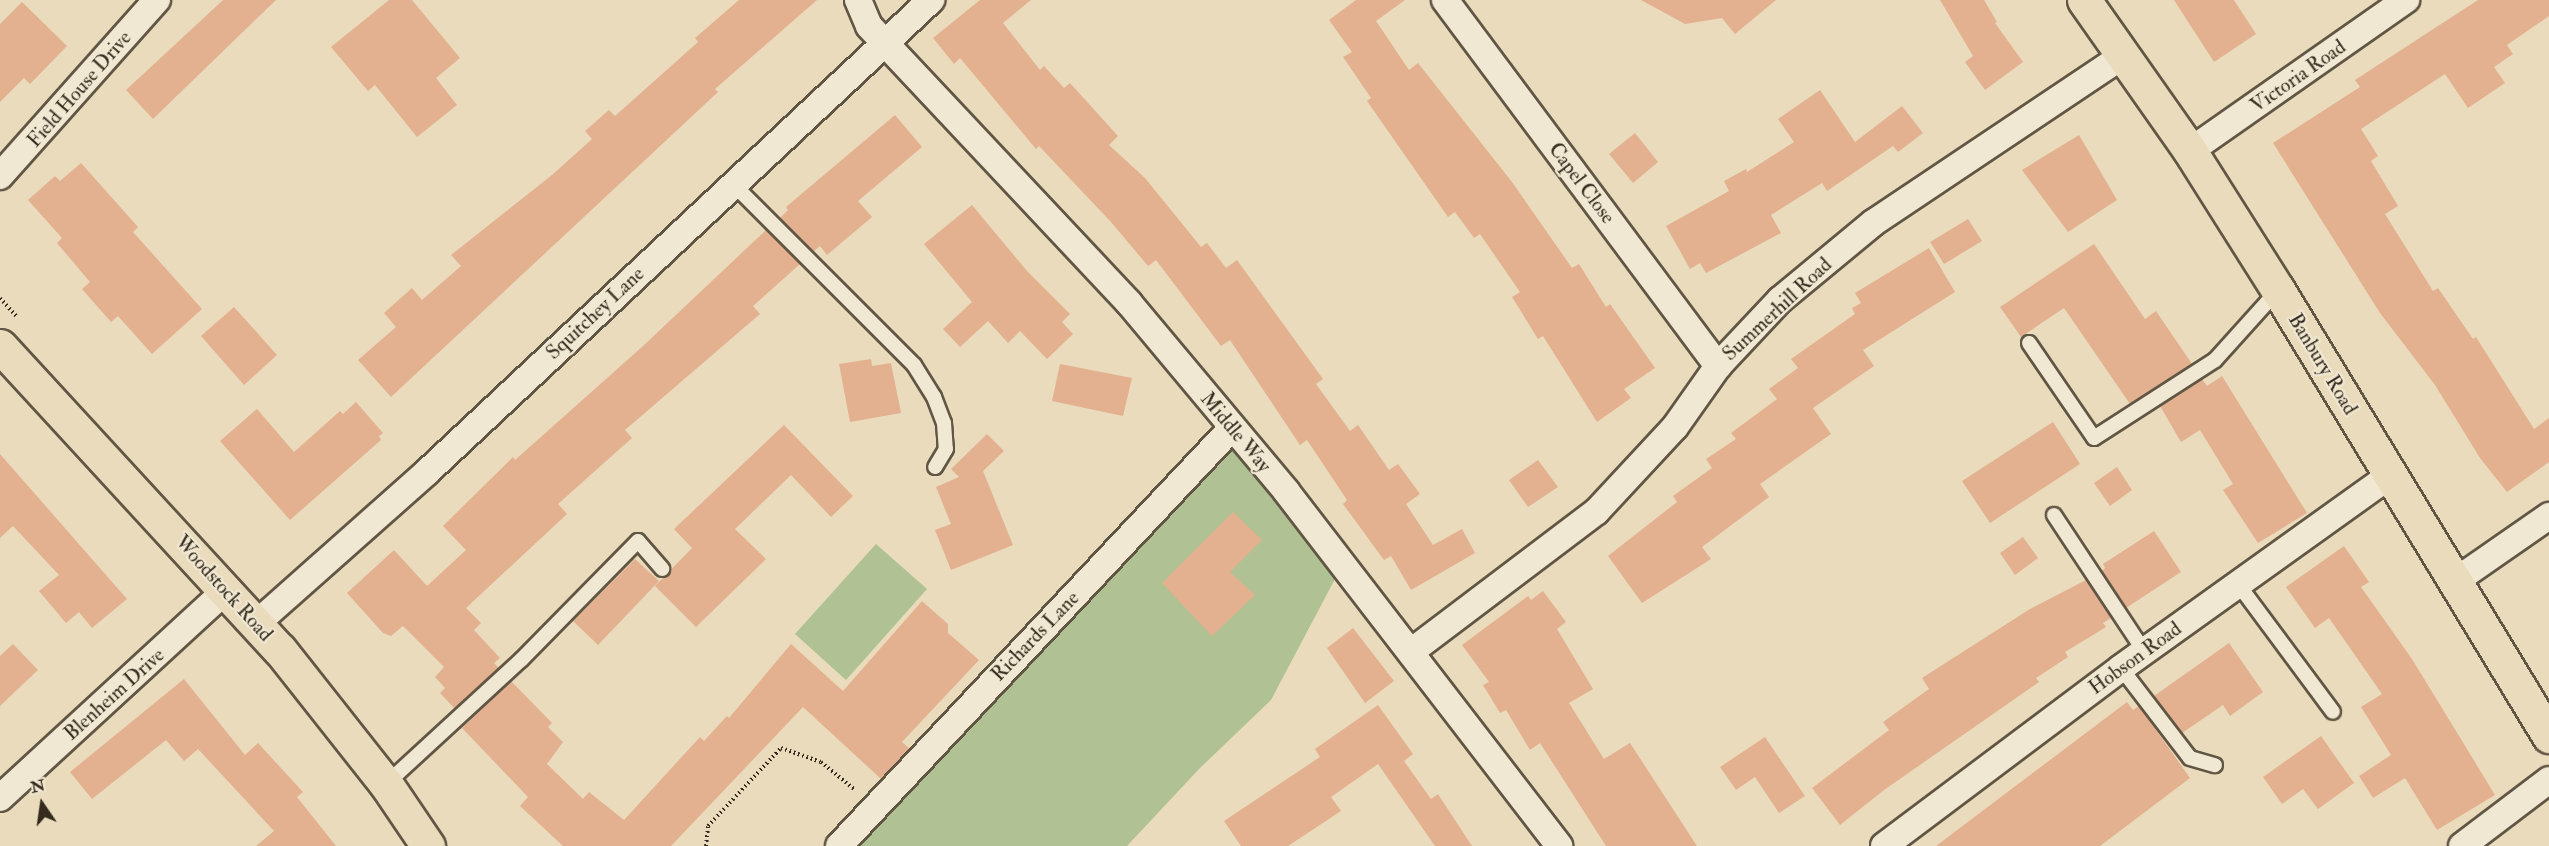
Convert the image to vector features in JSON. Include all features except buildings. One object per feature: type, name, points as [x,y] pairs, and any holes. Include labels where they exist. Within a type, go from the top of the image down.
[{"type":"main road","name":"Banbury Road","points":[[2084,0],[2190,151],[2278,290],[2549,736]]},
{"type":"main road","name":"Woodstock Road","points":[[0,346],[227,589],[386,784],[428,846]]},
{"type":"street","name":"Field House Drive","points":[[0,176],[157,0]]},
{"type":"street","name":"Middle Way","points":[[858,0],[869,26],[1129,303],[1412,651],[1559,846]]},
{"type":"street","name":"Squitchey Lane","points":[[256,623],[427,472],[931,0]]},
{"type":"street","name":"Capel Close","points":[[1445,0],[1718,366]]},
{"type":"street","name":"Victoria Road","points":[[2190,151],[2406,0]]},
{"type":"street","name":"Summerhill Road","points":[[1412,651],[1596,512],[1675,428],[1718,366],[1780,300],[1873,223],[2124,55]]},
{"type":"street","name":"Richards Lane","points":[[839,846],[874,805],[1232,428]]},
{"type":"street","name":"Hobson Road","points":[[1884,846],[2144,651],[2391,475]]},
{"type":"street","points":[[2454,582],[2549,516]]},
{"type":"street","name":"Blenheim Drive","points":[[0,798],[227,589]]},
{"type":"street","points":[[2462,846],[2549,780]]},
{"type":"lane","points":[[733,184],[914,365],[934,397],[944,423],[946,450],[934,467]]},
{"type":"lane","points":[[2029,343],[2094,438],[2215,360],[2278,290]]},
{"type":"lane","points":[[2055,515],[2144,651]]},
{"type":"lane","points":[[386,784],[521,660],[638,541],[662,569]]},
{"type":"lane","points":[[2238,584],[2333,712]]},
{"type":"lane","points":[[2121,668],[2190,758],[2215,765]]},
{"type":"path","points":[[706,846],[708,826],[781,748],[821,762],[874,805]]},
{"type":"green space","points":[[1231,446],[1336,577],[1271,700],[1199,769],[1127,846],[856,846]]},
{"type":"green space","points":[[876,544],[927,589],[846,680],[795,634]]}]
